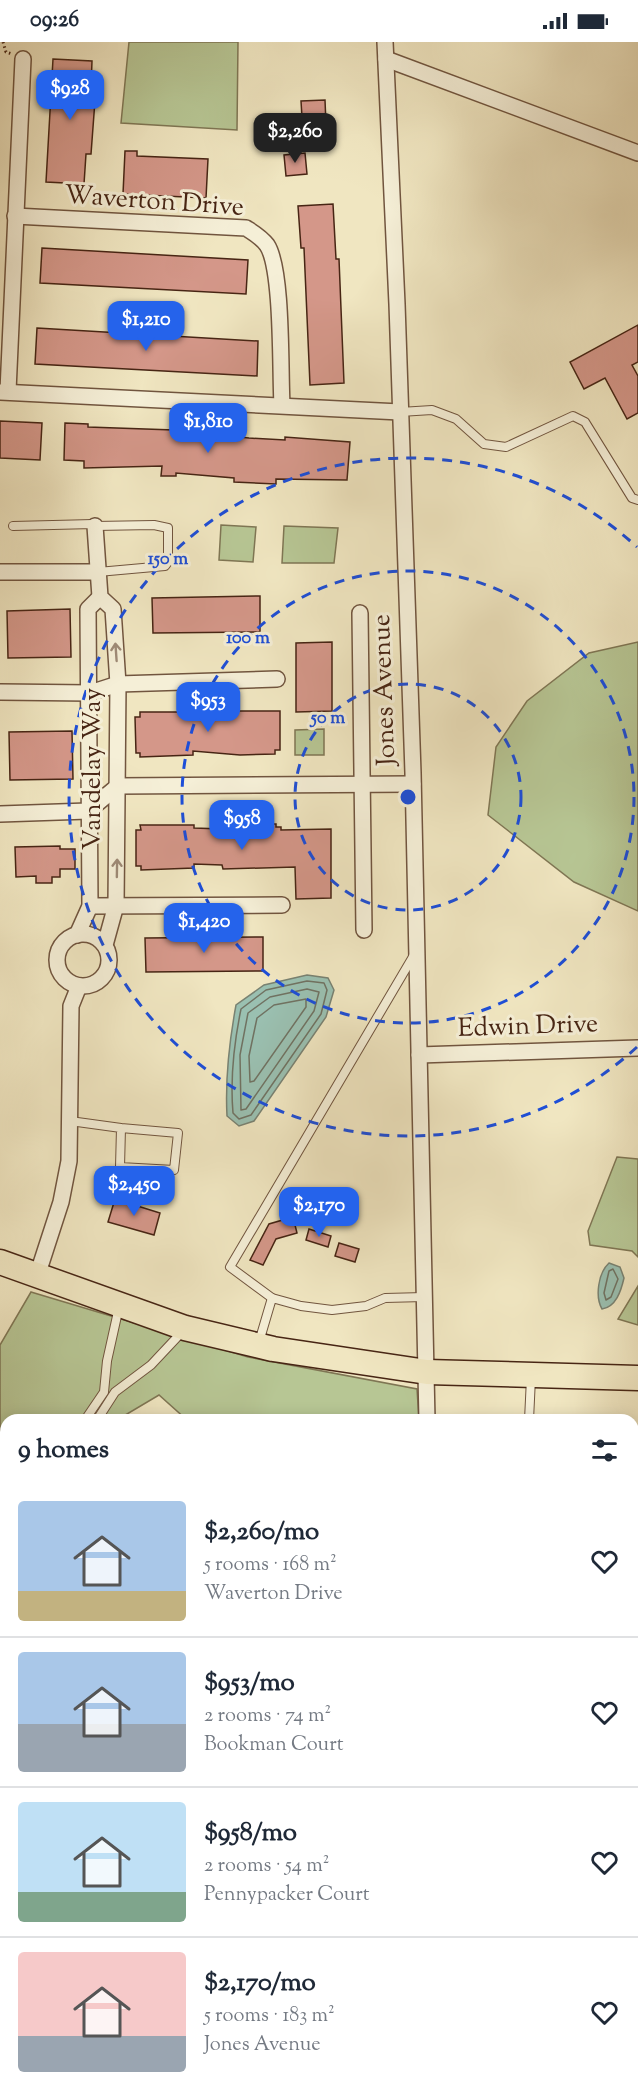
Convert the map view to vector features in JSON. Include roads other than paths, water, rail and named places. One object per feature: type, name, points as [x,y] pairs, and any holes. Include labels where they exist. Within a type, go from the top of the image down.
[{"type":"main road","points":[[0,1262],[185,1329],[257,1346],[427,1372],[638,1378]]},
{"type":"street","name":"Jones Avenue","points":[[385,42],[413,784],[427,1414]]},
{"type":"street","points":[[23,59],[4,392],[400,412]]},
{"type":"street","points":[[386,59],[638,153]]},
{"type":"street","name":"Waverton Drive","points":[[15,216],[246,228],[257,234],[268,247],[276,275],[282,405]]},
{"type":"street","name":"Vandelay Way","points":[[95,526],[100,597],[113,609],[118,684],[116,905],[105,945]]},
{"type":"street","points":[[0,572],[98,572]]},
{"type":"street","name":"Vandelay Way","points":[[77,935],[90,906],[88,609],[100,597]]},
{"type":"street","points":[[360,614],[364,930]]},
{"type":"street","points":[[0,692],[90,693],[118,684],[277,679]]},
{"type":"street","points":[[0,814],[88,811],[118,786],[413,784]]},
{"type":"street","points":[[90,906],[282,905]]},
{"type":"street","points":[[77,935],[93,936],[105,945],[109,962],[107,970],[96,983],[79,986],[64,977],[57,961],[63,945],[77,935]]},
{"type":"street","points":[[37,1276],[61,1202],[69,1161],[71,1006],[79,986]]},
{"type":"street","name":"Edwin Drive","points":[[419,1055],[638,1048]]},
{"type":"lane","points":[[400,412],[432,410],[456,419],[484,444],[506,447],[573,416],[585,423],[632,498],[638,500]]},
{"type":"lane","points":[[13,526],[93,524],[95,526],[154,525],[168,528],[168,562],[165,566],[98,572]]},
{"type":"lane","points":[[416,951],[230,1268],[272,1298],[301,1306],[332,1310],[366,1306],[385,1298],[424,1297]]},
{"type":"lane","points":[[70,1121],[178,1133],[174,1170],[120,1167],[121,1128]]},
{"type":"lane","points":[[257,1346],[272,1298]]},
{"type":"lane","points":[[99,1414],[119,1307]]},
{"type":"lane","points":[[91,1414],[102,1402],[151,1365],[185,1329]]},
{"type":"lane","points":[[529,1414],[531,1376]]},
{"type":"water","points":[[307,975],[328,978],[334,990],[326,1017],[254,1121],[239,1126],[227,1116],[228,1060],[236,1005],[264,985]]},
{"type":"water","points":[[609,1263],[620,1267],[624,1278],[614,1302],[602,1309],[599,1285],[602,1273]]}]
